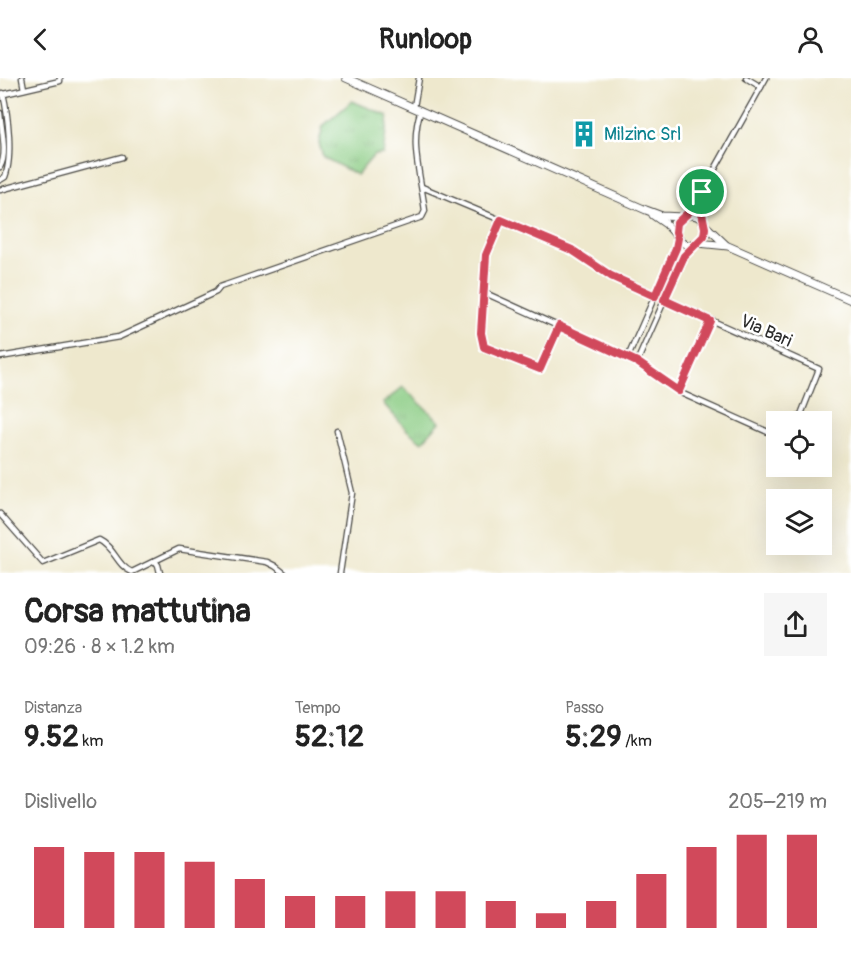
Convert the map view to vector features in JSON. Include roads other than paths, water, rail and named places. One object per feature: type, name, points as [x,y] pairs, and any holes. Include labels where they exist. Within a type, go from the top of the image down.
[{"type":"main road","points":[[346,78],[646,210],[662,216],[696,216],[712,234],[728,246],[851,300]]},
{"type":"main road","points":[[646,210],[666,224],[686,244],[728,246]]},
{"type":"main road","points":[[677,237],[677,223],[684,216]]},
{"type":"main road","points":[[697,243],[704,236],[704,223]]},
{"type":"street","points":[[22,78],[24,88]]},
{"type":"street","points":[[0,357],[118,337],[216,292],[220,287],[422,217],[424,215],[422,187],[416,141],[419,78]]},
{"type":"street","points":[[746,78],[761,87]]},
{"type":"street","points":[[684,216],[702,192],[766,78]]},
{"type":"street","points":[[0,180],[7,173],[8,154],[6,106],[2,94],[60,79]]},
{"type":"street","points":[[0,113],[3,154],[0,166]]},
{"type":"street","points":[[0,190],[122,157]]},
{"type":"street","name":"Via Bari","points":[[422,187],[572,250],[611,276],[819,369],[802,411]]},
{"type":"street","points":[[702,192],[700,204],[704,223]]},
{"type":"street","points":[[501,220],[486,255],[481,333],[484,347],[540,369],[559,326]]},
{"type":"street","points":[[628,357],[655,296],[677,237]]},
{"type":"street","points":[[637,362],[684,256],[697,243]]},
{"type":"street","points":[[483,292],[628,357],[679,391],[766,431]]},
{"type":"street","points":[[679,391],[710,321]]},
{"type":"street","points":[[337,432],[352,493],[339,573]]},
{"type":"street","points":[[0,514],[43,563],[99,540],[107,544],[126,570],[132,572],[174,550],[184,549],[267,562],[284,573]]},
{"type":"street","points":[[155,561],[160,573]]},
{"type":"place","name":"Milzinc Srl","points":[[584,134]]}]
